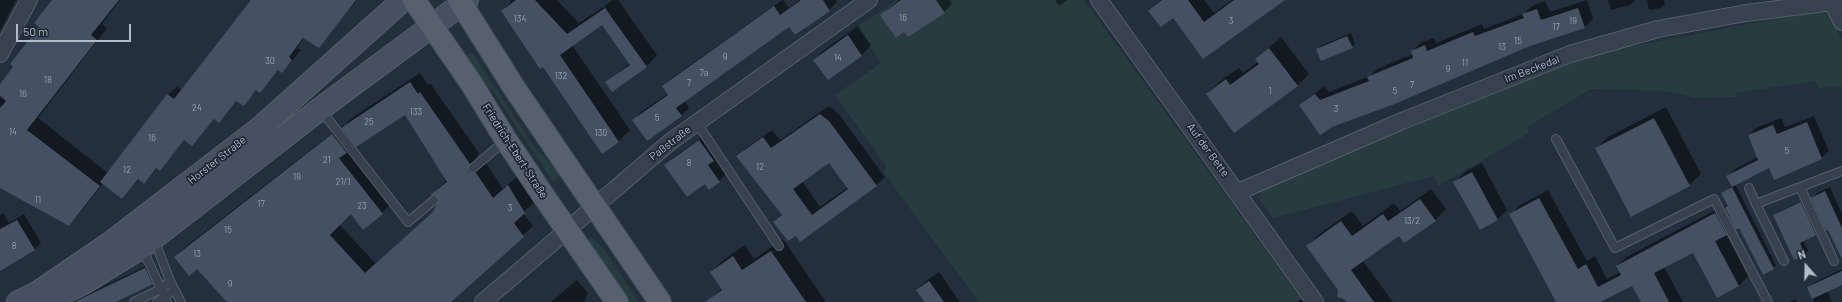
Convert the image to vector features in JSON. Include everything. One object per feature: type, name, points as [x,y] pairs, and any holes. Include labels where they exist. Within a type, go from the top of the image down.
[{"type":"main road","name":"Horster Straße","points":[[18,302],[42,289],[109,244],[260,128],[403,0]]},
{"type":"main road","name":"Friedrich-Ebert-Straße","points":[[414,0],[471,83],[506,140],[566,230],[617,302]]},
{"type":"main road","name":"Horster Straße","points":[[44,302],[82,284],[121,261],[147,236],[432,26],[462,2]]},
{"type":"main road","points":[[462,2],[515,89],[660,302]]},
{"type":"street","points":[[0,54],[29,0]]},
{"type":"street","name":"Paßstraße","points":[[483,302],[670,142],[869,0]]},
{"type":"street","name":"Auf der Bette","points":[[1100,0],[1238,192],[1278,253],[1315,302]]},
{"type":"street","points":[[1837,2],[1842,22]]},
{"type":"street","name":"Im Beckedal","points":[[1238,192],[1410,118],[1570,54],[1658,29],[1746,14],[1837,2]]},
{"type":"lane","points":[[320,108],[408,222],[434,200]]},
{"type":"lane","points":[[697,123],[779,246]]},
{"type":"lane","points":[[1556,139],[1615,248],[1714,199],[1768,302]]},
{"type":"lane","points":[[473,168],[506,140]]},
{"type":"lane","points":[[1756,204],[1842,171]]},
{"type":"lane","points":[[1800,187],[1834,261]]},
{"type":"lane","points":[[1749,188],[1784,261]]},
{"type":"lane","points":[[166,300],[161,289],[147,236],[167,200]]},
{"type":"lane","points":[[147,236],[181,302]]},
{"type":"lane","points":[[109,244],[105,255],[110,262],[121,261]]},
{"type":"lane","points":[[134,302],[161,289],[170,281]]},
{"type":"lane","points":[[157,302],[166,300],[174,290]]},
{"type":"green space","points":[[897,0],[1084,0],[1301,299],[1297,302],[979,302],[884,173],[886,166],[835,95],[881,63],[856,28]]},
{"type":"green space","points":[[1815,11],[1829,15],[1842,39],[1842,89],[1841,87],[1819,88],[1815,81],[1735,93],[1736,97],[1698,98],[1665,91],[1591,89],[1527,127],[1529,133],[1438,186],[1434,176],[1273,218],[1258,197],[1265,187],[1568,63],[1609,51]]},
{"type":"green space","points":[[472,52],[533,145],[561,175],[553,182],[494,93],[462,58]]},
{"type":"green space","points":[[591,237],[603,248],[639,302],[626,302],[587,241]]},
{"type":"building","points":[[52,0],[119,0],[91,35],[97,40],[27,130],[100,186],[69,226],[0,188],[0,108],[6,101],[0,96],[0,84],[13,67],[10,64],[39,27],[34,23]]},
{"type":"building","points":[[251,0],[356,0],[319,48],[303,38],[289,57],[292,60],[282,73],[278,70],[260,93],[256,90],[244,106],[236,101],[219,123],[214,119],[192,146],[184,140],[160,171],[156,168],[144,184],[138,179],[122,199],[100,182],[167,94],[174,99]]},
{"type":"building","points":[[516,0],[535,0],[567,34],[605,8],[647,67],[612,92],[605,82],[630,65],[602,25],[560,55],[619,142],[602,154],[543,67],[540,69],[501,11]]},
{"type":"building","points":[[801,0],[823,0],[830,11],[795,35],[789,27],[676,108],[682,116],[647,141],[632,120],[668,95],[662,86],[774,6],[780,15]]},
{"type":"building","points":[[901,0],[936,0],[945,13],[908,37],[904,32],[896,38],[880,15]]},
{"type":"building","points":[[1162,0],[1188,0],[1204,22],[1234,0],[1285,0],[1203,59],[1173,18],[1161,27],[1148,11]]},
{"type":"building","points":[[1578,8],[1585,28],[1530,46],[1392,105],[1332,127],[1320,135],[1299,105],[1315,94],[1320,100],[1369,81],[1367,77],[1413,58],[1411,51],[1425,45],[1427,51],[1473,32],[1475,36],[1524,18],[1522,14],[1537,9],[1541,20]]},
{"type":"building","points":[[848,35],[862,56],[828,80],[813,60]]},
{"type":"building","points":[[1347,36],[1353,48],[1321,61],[1316,49]]},
{"type":"building","points":[[1269,48],[1298,86],[1234,133],[1206,94],[1226,79],[1230,85],[1259,64],[1255,59]]},
{"type":"building","points":[[410,82],[418,94],[420,92],[470,164],[468,169],[469,172],[476,173],[493,198],[508,185],[525,213],[514,223],[524,237],[451,302],[227,302],[197,269],[189,276],[174,257],[332,134],[347,153],[339,158],[383,214],[363,230],[351,214],[330,235],[365,273],[433,212],[439,199],[436,195],[430,195],[447,182],[405,115],[356,147],[341,128]]},
{"type":"building","points":[[820,114],[829,121],[877,186],[800,242],[796,236],[788,241],[773,222],[782,215],[736,156],[763,137],[771,148]],"holes":[[[829,163],[848,189],[812,215],[793,189]]]},
{"type":"building","points":[[1654,118],[1690,186],[1631,217],[1595,148]]},
{"type":"building","points":[[1807,122],[1822,159],[1774,180],[1769,168],[1732,187],[1726,176],[1758,160],[1748,135],[1773,125],[1777,134]]},
{"type":"building","points":[[699,140],[714,161],[708,165],[720,182],[709,190],[705,184],[687,197],[664,165]]},
{"type":"building","points":[[1472,172],[1498,220],[1480,230],[1453,182]]},
{"type":"building","points":[[1732,187],[1774,269],[1763,275],[1739,228],[1736,230],[1725,208],[1728,206],[1721,193]]},
{"type":"building","points":[[1825,191],[1842,228],[1842,259],[1828,230],[1826,231],[1811,198]]},
{"type":"building","points":[[1539,198],[1578,269],[1586,264],[1598,287],[1621,275],[1616,266],[1715,213],[1727,235],[1715,241],[1739,286],[1717,298],[1693,253],[1654,273],[1669,302],[1641,302],[1632,286],[1600,302],[1556,302],[1509,214]]},
{"type":"building","points":[[1420,199],[1436,221],[1404,243],[1399,236],[1351,270],[1374,302],[1346,302],[1344,299],[1337,297],[1338,290],[1306,246],[1341,221],[1352,236],[1383,214],[1388,221]]},
{"type":"building","points":[[1801,202],[1816,235],[1800,243],[1805,255],[1794,260],[1773,215]]},
{"type":"building","points":[[17,220],[35,250],[0,271],[0,229]]},
{"type":"building","points":[[771,251],[806,302],[705,302],[722,290],[710,272],[733,256],[742,270]]},
{"type":"building","points":[[145,268],[153,284],[116,302],[74,302]]},
{"type":"building","points":[[1842,271],[1842,285],[1812,299],[1807,287]]},
{"type":"building","points":[[929,281],[944,302],[924,302],[916,290]]}]
